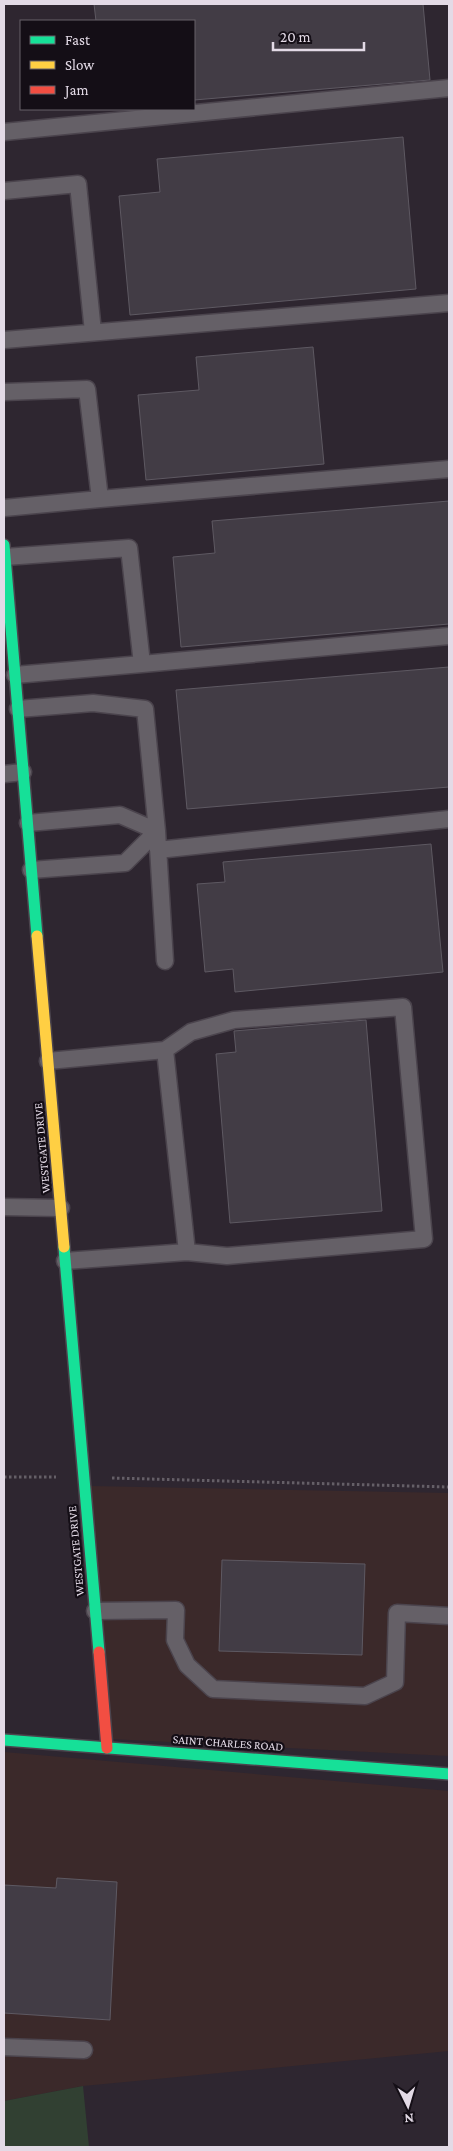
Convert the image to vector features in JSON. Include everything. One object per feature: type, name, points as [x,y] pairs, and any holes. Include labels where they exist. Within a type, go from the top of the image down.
[{"type":"street","name":"WESTGATE DRIVE","points":[[4,551],[107,1748]]},
{"type":"street","name":"SAINT CHARLES ROAD","points":[[4,1740],[449,1774]]},
{"type":"lane","points":[[4,132],[449,88]]},
{"type":"lane","points":[[4,191],[78,184],[93,332]]},
{"type":"lane","points":[[4,340],[449,303]]},
{"type":"lane","points":[[4,392],[87,389],[100,499]]},
{"type":"lane","points":[[4,508],[449,469]]},
{"type":"lane","points":[[4,551],[129,548],[142,664]]},
{"type":"lane","points":[[15,675],[449,636]]},
{"type":"lane","points":[[18,709],[93,703],[145,709],[157,831],[165,961]]},
{"type":"lane","points":[[4,774],[23,772]]},
{"type":"lane","points":[[28,823],[120,815],[157,831]]},
{"type":"lane","points":[[158,850],[449,819]]},
{"type":"lane","points":[[31,870],[125,863],[157,831]]},
{"type":"lane","points":[[48,1061],[165,1050],[191,1032],[234,1020],[403,1007],[424,1239],[227,1256],[188,1252],[65,1261]]},
{"type":"lane","points":[[165,1050],[188,1252]]},
{"type":"lane","points":[[4,1207],[61,1208]]},
{"type":"lane","points":[[95,1611],[176,1610],[175,1640],[186,1665],[213,1689],[365,1696],[395,1682],[397,1612],[449,1616]]},
{"type":"lane","points":[[4,2047],[84,2050]]},
{"type":"path","points":[[4,1477],[59,1477]]},
{"type":"path","points":[[108,1478],[449,1486]]},
{"type":"shaded area","points":[[90,1486],[449,1493],[449,1756],[110,1739]]},
{"type":"shaded area","points":[[4,1752],[449,1791],[449,2051],[83,2086],[4,2101]]},
{"type":"green space","points":[[83,2086],[89,2147],[4,2147],[4,2101]]},
{"type":"building","points":[[94,4],[423,4],[430,80],[195,100],[195,20],[96,20]]},
{"type":"building","points":[[403,137],[416,289],[130,315],[119,196],[160,192],[157,159]]},
{"type":"building","points":[[313,347],[324,464],[146,480],[138,395],[199,390],[196,357]]},
{"type":"building","points":[[449,501],[449,624],[181,647],[173,557],[215,553],[212,521]]},
{"type":"building","points":[[449,667],[449,787],[187,809],[176,690]]},
{"type":"building","points":[[431,844],[443,972],[235,992],[233,969],[205,972],[197,884],[225,882],[223,862]]},
{"type":"building","points":[[366,1020],[382,1211],[230,1223],[216,1054],[236,1052],[234,1031]]},
{"type":"building","points":[[222,1560],[365,1564],[362,1655],[219,1651]]},
{"type":"building","points":[[57,1878],[117,1882],[110,2020],[4,2013],[4,1885],[56,1888]]},
{"type":"traffic: fast","points":[[4,545],[37,936]]},
{"type":"traffic: fast","points":[[64,1247],[99,1652]]},
{"type":"traffic: fast","points":[[4,1740],[449,1774]]},
{"type":"traffic: slow","points":[[37,936],[64,1247]]},
{"type":"traffic: jam","points":[[99,1652],[107,1748]]}]
